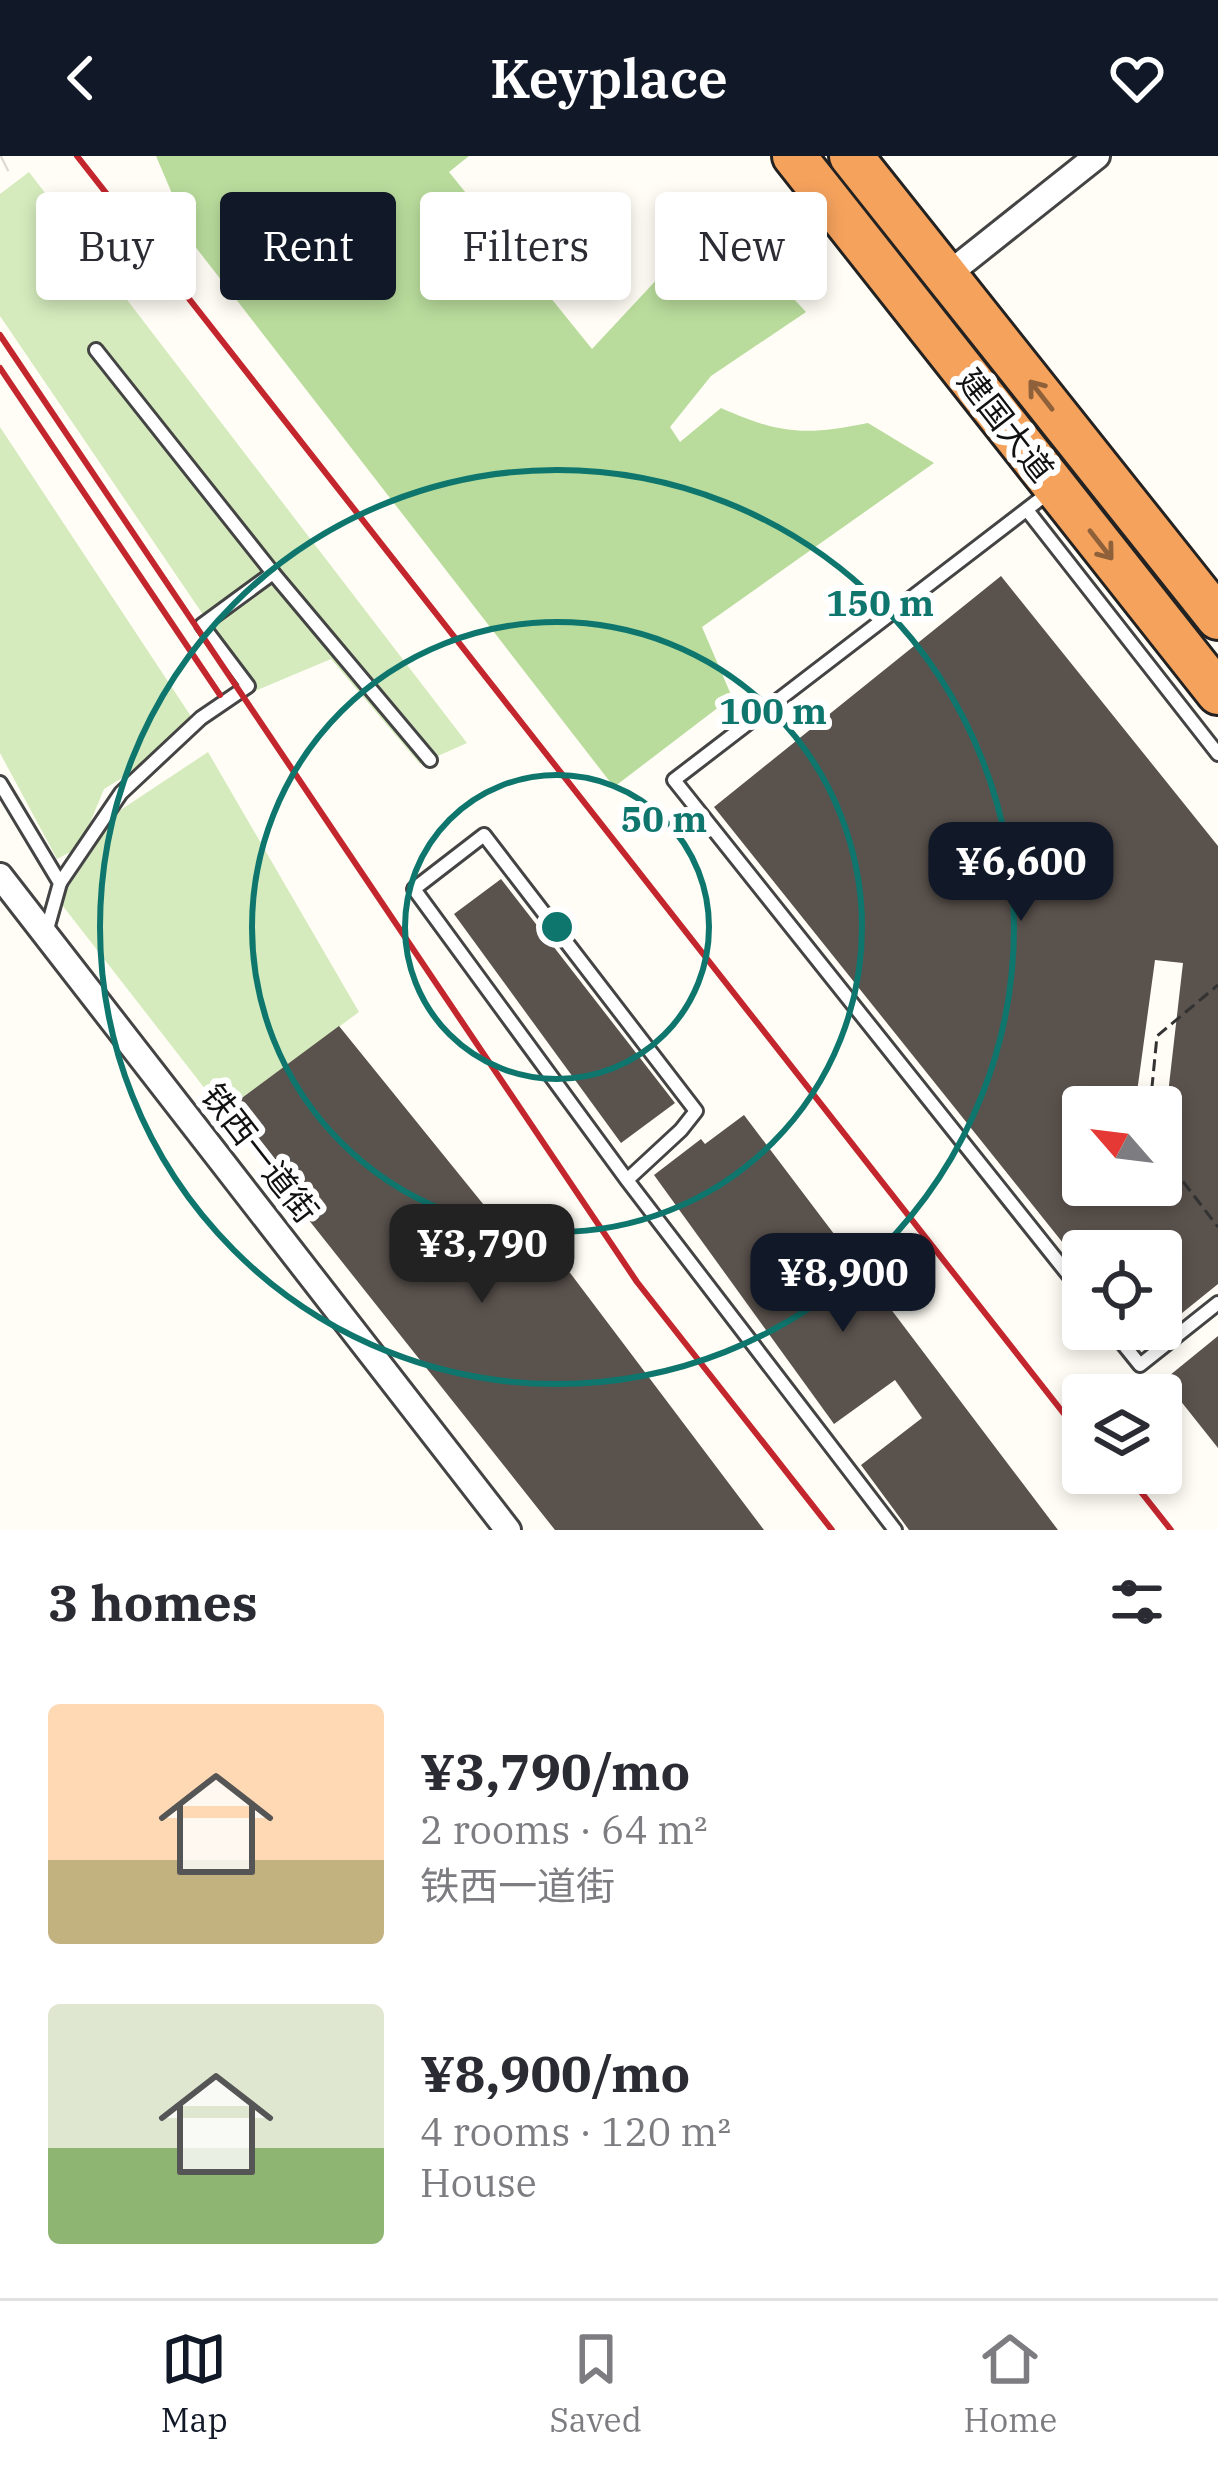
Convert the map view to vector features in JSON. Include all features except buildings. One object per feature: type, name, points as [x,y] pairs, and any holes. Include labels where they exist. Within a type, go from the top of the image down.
[{"type":"highway","name":"建国大道","points":[[794,156],[1041,498],[1218,693]]},
{"type":"highway","name":"建国大道","points":[[851,156],[1218,618]]},
{"type":"street","points":[[946,276],[1097,156]]},
{"type":"street","name":"铁西一道街","points":[[0,876],[508,1530]]},
{"type":"lane","points":[[96,350],[273,573],[430,760]]},
{"type":"lane","points":[[1062,1267],[674,780],[1041,498],[1218,754]]},
{"type":"lane","points":[[46,934],[59,883],[121,793],[201,718],[248,686],[202,625],[273,573]]},
{"type":"lane","points":[[0,783],[59,883]]},
{"type":"lane","points":[[627,1180],[696,1111],[484,835],[414,889],[627,1180],[895,1530]]},
{"type":"lane","points":[[1182,1331],[1218,1303]]},
{"type":"lane","points":[[1129,1350],[1140,1364],[1158,1350]]},
{"type":"path","points":[[1152,1086],[1157,1036],[1218,985]]},
{"type":"path","points":[[1182,1180],[1218,1227]]},
{"type":"green space","points":[[156,156],[469,156],[449,172],[465,192],[420,192],[420,300],[552,300],[592,349],[655,281],[655,300],[795,300],[806,312],[711,376],[670,427],[680,442],[721,408],[793,430],[868,423],[934,463],[702,627],[732,697],[614,787],[237,300],[396,300],[396,192],[220,192],[220,279],[196,248],[196,192],[171,192]]},
{"type":"green space","points":[[29,172],[44,192],[36,192],[36,300],[127,300],[467,743],[420,764],[331,659],[255,691],[0,316],[0,194]]},
{"type":"green space","points":[[0,427],[200,730],[104,789],[80,847],[57,859],[0,753]]},
{"type":"green space","points":[[208,752],[359,1012],[223,1112],[59,901],[119,811]]},
{"type":"railway","points":[[77,156],[1062,1411]]},
{"type":"railway","points":[[0,335],[637,1282],[832,1530]]},
{"type":"railway","points":[[0,368],[220,695]]},
{"type":"railway","points":[[1143,1494],[1171,1530]]}]
